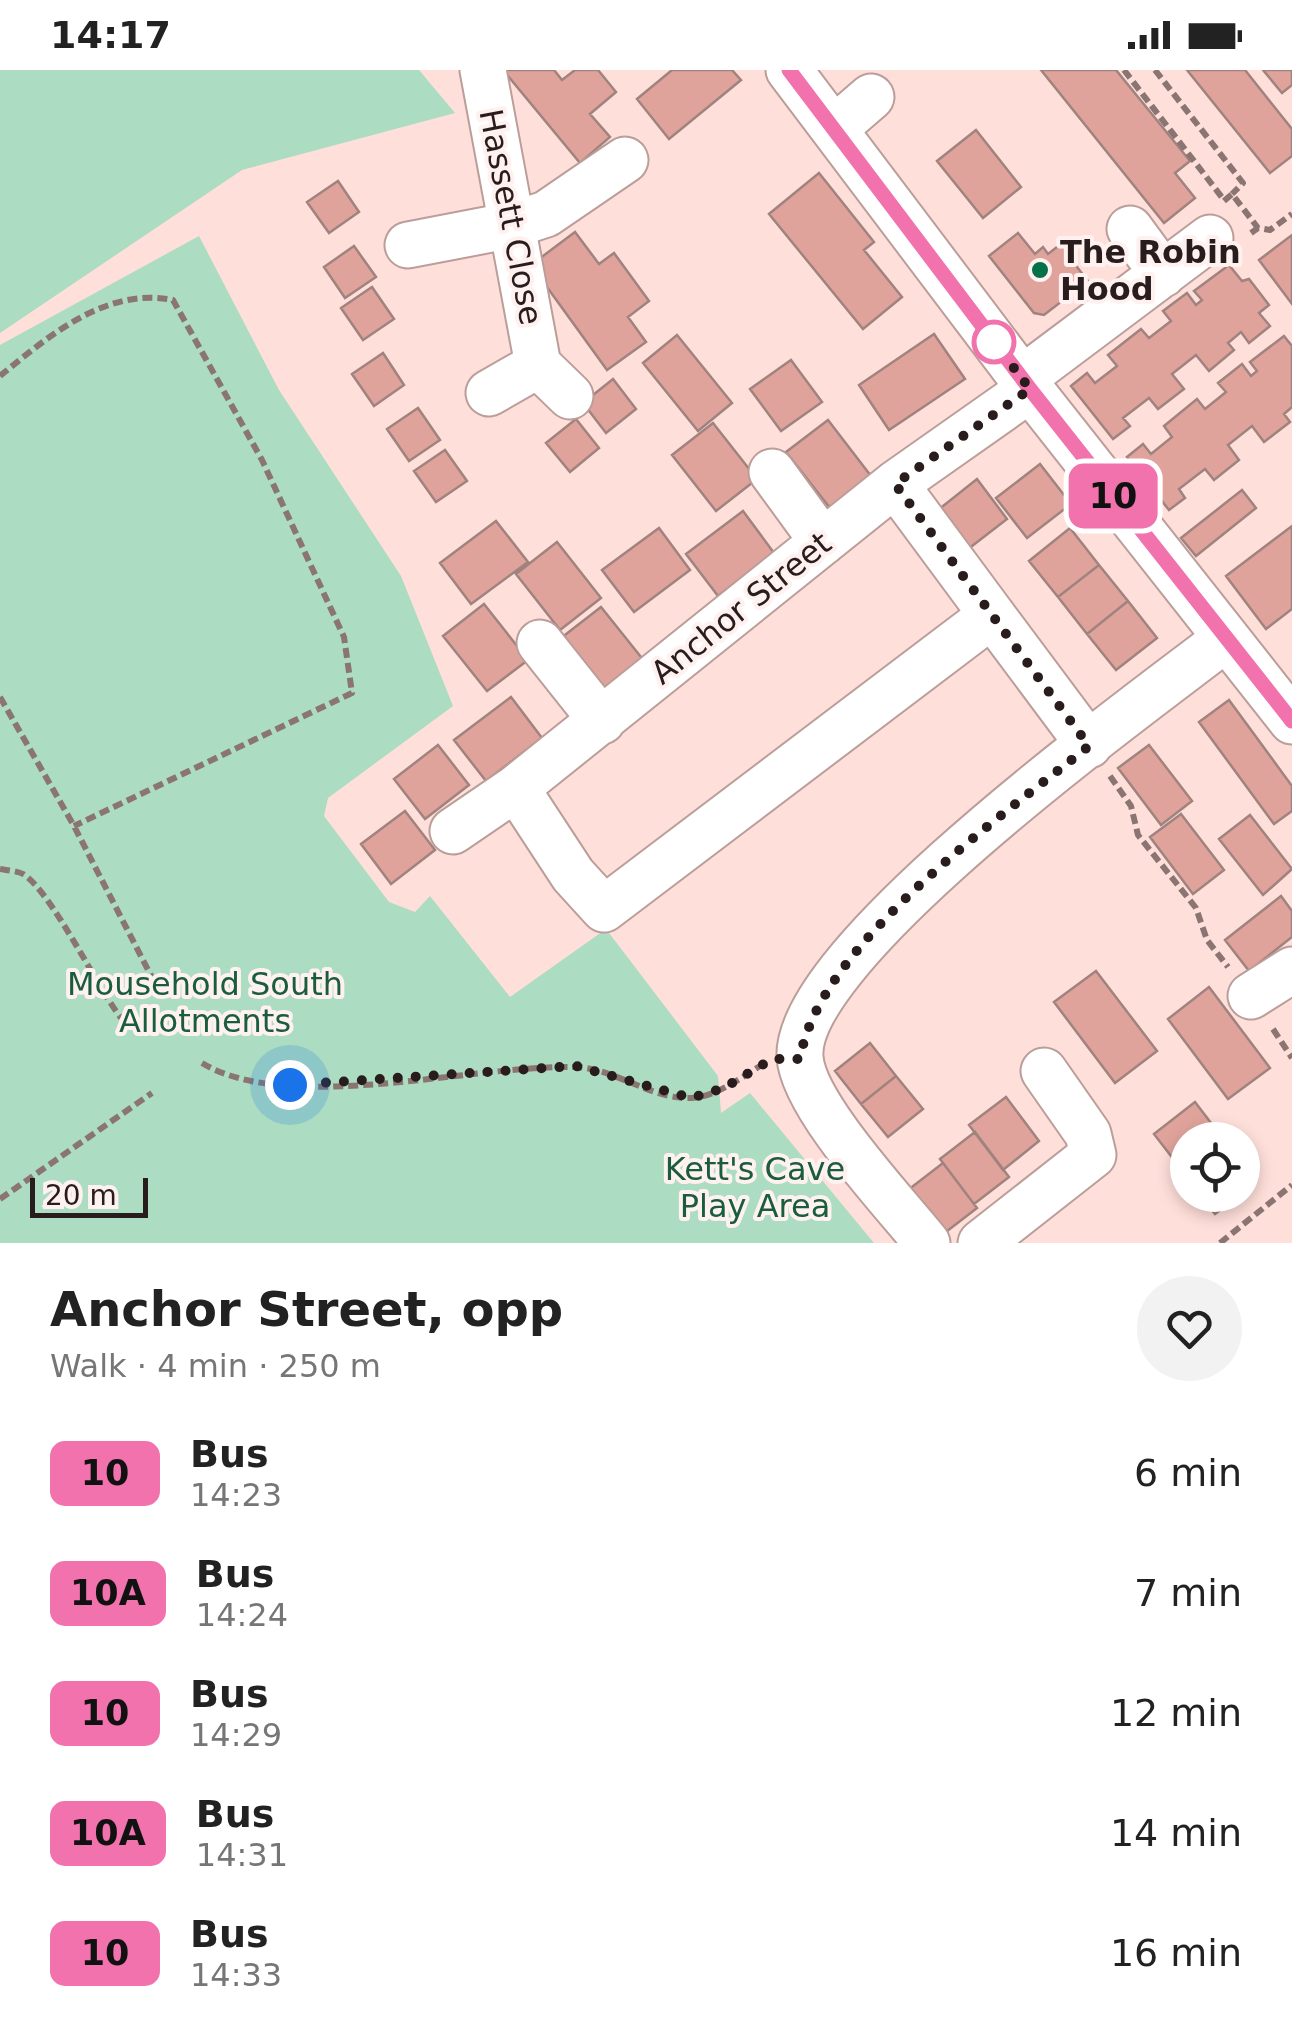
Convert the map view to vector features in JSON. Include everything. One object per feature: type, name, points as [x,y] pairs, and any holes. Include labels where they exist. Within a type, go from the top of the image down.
[{"type":"street","name":"Hassett Close","points":[[484,70],[538,365],[570,396]]},
{"type":"street","points":[[788,70],[1026,384],[1225,639],[1290,714]]},
{"type":"street","points":[[834,129],[871,97]]},
{"type":"street","points":[[408,244],[512,225],[570,200],[624,160]]},
{"type":"street","name":"Anchor Street","points":[[454,831],[602,721],[895,484],[1026,384],[1163,274],[1217,219]]},
{"type":"street","points":[[1130,229],[1163,274]]},
{"type":"street","name":"Hassett Close","points":[[489,394],[538,365]]},
{"type":"street","points":[[772,472],[823,542]]},
{"type":"street","points":[[895,484],[1089,746]]},
{"type":"street","points":[[516,788],[573,875],[604,908],[992,616]]},
{"type":"street","points":[[927,1243],[818,1107],[800,1059],[804,1032],[829,986],[873,932],[944,865],[1225,639]]},
{"type":"street","points":[[540,643],[602,721]]},
{"type":"street","points":[[1251,996],[1292,970]]},
{"type":"street","points":[[981,1243],[1093,1155],[1088,1134],[1044,1071]]},
{"type":"path","points":[[1124,70],[1217,219]]},
{"type":"path","points":[[1154,70],[1243,183],[1232,194]]},
{"type":"path","points":[[1258,228],[1270,230],[1292,214]]},
{"type":"path","points":[[0,376],[68,325],[118,298],[146,294],[173,300],[262,460],[344,637],[352,693],[74,826]]},
{"type":"path","points":[[0,698],[74,826],[162,998]]},
{"type":"path","points":[[1089,746],[1131,806],[1138,835],[1196,908],[1206,940],[1251,996],[1292,1058]]},
{"type":"path","points":[[0,869],[23,874],[45,898],[98,989],[122,1018]]},
{"type":"path","points":[[202,1063],[226,1078],[316,1086],[576,1066],[691,1098],[724,1088],[772,1059],[800,1059]]},
{"type":"path","points":[[0,1199],[152,1093]]},
{"type":"path","points":[[1220,1243],[1292,1185]]},
{"type":"green space","points":[[0,70],[419,70],[455,113],[242,170],[0,333]]},
{"type":"green space","name":"Mousehold South Allotments","points":[[199,236],[279,390],[401,576],[453,706],[328,798],[324,816],[389,902],[415,912],[430,896],[510,997],[606,929],[718,1076],[721,1113],[750,1093],[874,1243],[0,1243],[0,345]]},
{"type":"building","points":[[503,70],[554,70],[562,80],[575,70],[598,70],[616,92],[590,114],[610,137],[580,163]]},
{"type":"building","points":[[672,70],[732,70],[741,80],[669,139],[637,99]]},
{"type":"building","points":[[1041,70],[1116,70],[1190,161],[1175,173],[1195,198],[1164,223]]},
{"type":"building","points":[[1187,70],[1245,70],[1292,129],[1292,156],[1270,173]]},
{"type":"building","points":[[1263,70],[1292,70],[1292,85],[1282,93]]},
{"type":"building","points":[[976,130],[1021,187],[983,218],[937,161]]},
{"type":"building","points":[[819,173],[874,242],[864,250],[902,297],[863,329],[769,214]]},
{"type":"building","points":[[338,181],[359,212],[329,233],[307,202]]},
{"type":"building","points":[[575,232],[599,264],[614,253],[649,301],[628,317],[646,342],[607,370],[531,265]]},
{"type":"building","name":"The Robin Hood","points":[[1018,233],[1035,254],[1043,247],[1048,254],[1066,240],[1076,254],[1070,258],[1088,281],[1044,315],[1034,313],[989,256]]},
{"type":"building","points":[[1292,235],[1292,304],[1259,260]]},
{"type":"building","points":[[354,246],[376,277],[345,298],[324,267]]},
{"type":"building","points":[[1229,265],[1242,281],[1249,279],[1269,305],[1259,313],[1270,326],[1249,343],[1241,332],[1228,343],[1234,350],[1209,371],[1196,355],[1172,374],[1184,389],[1158,409],[1149,398],[1123,418],[1130,426],[1113,439],[1071,386],[1087,373],[1095,383],[1117,366],[1108,355],[1141,329],[1149,338],[1171,321],[1163,311],[1187,293],[1196,305],[1202,300],[1194,291]]},
{"type":"building","points":[[372,287],[394,319],[363,340],[341,308]]},
{"type":"building","points":[[934,334],[965,379],[889,430],[859,385]]},
{"type":"building","points":[[677,335],[732,403],[698,431],[643,363]]},
{"type":"building","points":[[1284,336],[1292,346],[1292,407],[1284,414],[1290,422],[1264,442],[1252,426],[1228,445],[1239,460],[1214,480],[1205,469],[1179,489],[1185,498],[1169,510],[1127,457],[1143,444],[1151,454],[1172,437],[1164,426],[1197,399],[1205,409],[1226,392],[1218,383],[1242,364],[1251,376],[1257,371],[1250,362]]},
{"type":"building","points":[[383,353],[404,385],[374,406],[352,374]]},
{"type":"building","points":[[791,360],[822,402],[781,431],[750,389]]},
{"type":"building","points":[[613,379],[636,409],[606,433],[583,403]]},
{"type":"building","points":[[418,408],[440,440],[409,461],[387,429]]},
{"type":"building","points":[[576,419],[599,448],[570,472],[546,443]]},
{"type":"building","points":[[828,420],[871,476],[830,508],[786,452]]},
{"type":"building","points":[[713,423],[757,479],[716,511],[672,455]]},
{"type":"building","points":[[445,450],[467,481],[436,502],[414,471]]},
{"type":"building","points":[[1040,464],[1071,504],[1027,538],[996,498]]},
{"type":"building","points":[[977,479],[1007,519],[963,553],[933,514]]},
{"type":"building","points":[[1242,490],[1256,508],[1196,556],[1181,538]]},
{"type":"building","points":[[743,511],[774,553],[718,596],[686,554]]},
{"type":"building","points":[[496,521],[528,562],[471,604],[440,563]]},
{"type":"building","points":[[1292,526],[1292,609],[1266,629],[1226,576]]},
{"type":"building","points":[[659,528],[690,570],[634,612],[602,570]]},
{"type":"building","points":[[1070,528],[1099,565],[1058,597],[1029,561]]},
{"type":"building","points":[[557,542],[601,598],[560,630],[516,574]]},
{"type":"building","points":[[1099,565],[1128,601],[1087,634],[1058,597]]},
{"type":"building","points":[[1128,601],[1157,638],[1116,670],[1087,634]]},
{"type":"building","points":[[484,604],[528,660],[487,691],[443,636]]},
{"type":"building","points":[[601,607],[645,662],[604,694],[561,638]]},
{"type":"building","points":[[511,697],[542,738],[486,781],[454,740]]},
{"type":"building","points":[[1229,700],[1292,786],[1292,811],[1274,824],[1199,722]]},
{"type":"building","points":[[438,745],[469,785],[425,819],[394,779]]},
{"type":"building","points":[[1149,745],[1192,801],[1161,825],[1118,768]]},
{"type":"building","points":[[405,811],[435,850],[391,884],[361,844]]},
{"type":"building","points":[[1181,814],[1224,870],[1193,894],[1150,837]]},
{"type":"building","points":[[1250,815],[1292,869],[1263,895],[1219,839]]},
{"type":"building","points":[[1281,896],[1292,911],[1292,937],[1249,971],[1225,940]]},
{"type":"building","points":[[1096,971],[1157,1051],[1115,1083],[1054,1002]]},
{"type":"building","points":[[1209,987],[1270,1068],[1228,1099],[1168,1019]]},
{"type":"building","points":[[870,1043],[896,1076],[861,1104],[835,1071]]},
{"type":"building","points":[[896,1076],[923,1109],[888,1137],[861,1104]]},
{"type":"building","points":[[1006,1097],[1039,1141],[1003,1170],[969,1125]]},
{"type":"building","points":[[1195,1102],[1210,1122],[1170,1122],[1170,1155],[1154,1134]]},
{"type":"building","points":[[975,1132],[1009,1177],[974,1204],[940,1159]]},
{"type":"building","points":[[943,1163],[977,1208],[942,1235],[908,1190]]},
{"type":"bus line","name":"10","points":[[789,70],[1030,389],[1292,721]]},
{"type":"place","name":"The Robin Hood","points":[[1040,270]]},
{"type":"route","points":[[290,1085],[576,1066],[691,1098],[724,1088],[772,1059],[800,1059],[804,1032],[829,986],[873,932],[944,865],[1089,746],[895,484],[1030,389],[994,342]]},
{"type":"park label","name":"Kett's Cave Play Area","points":[[755,1188]]}]
